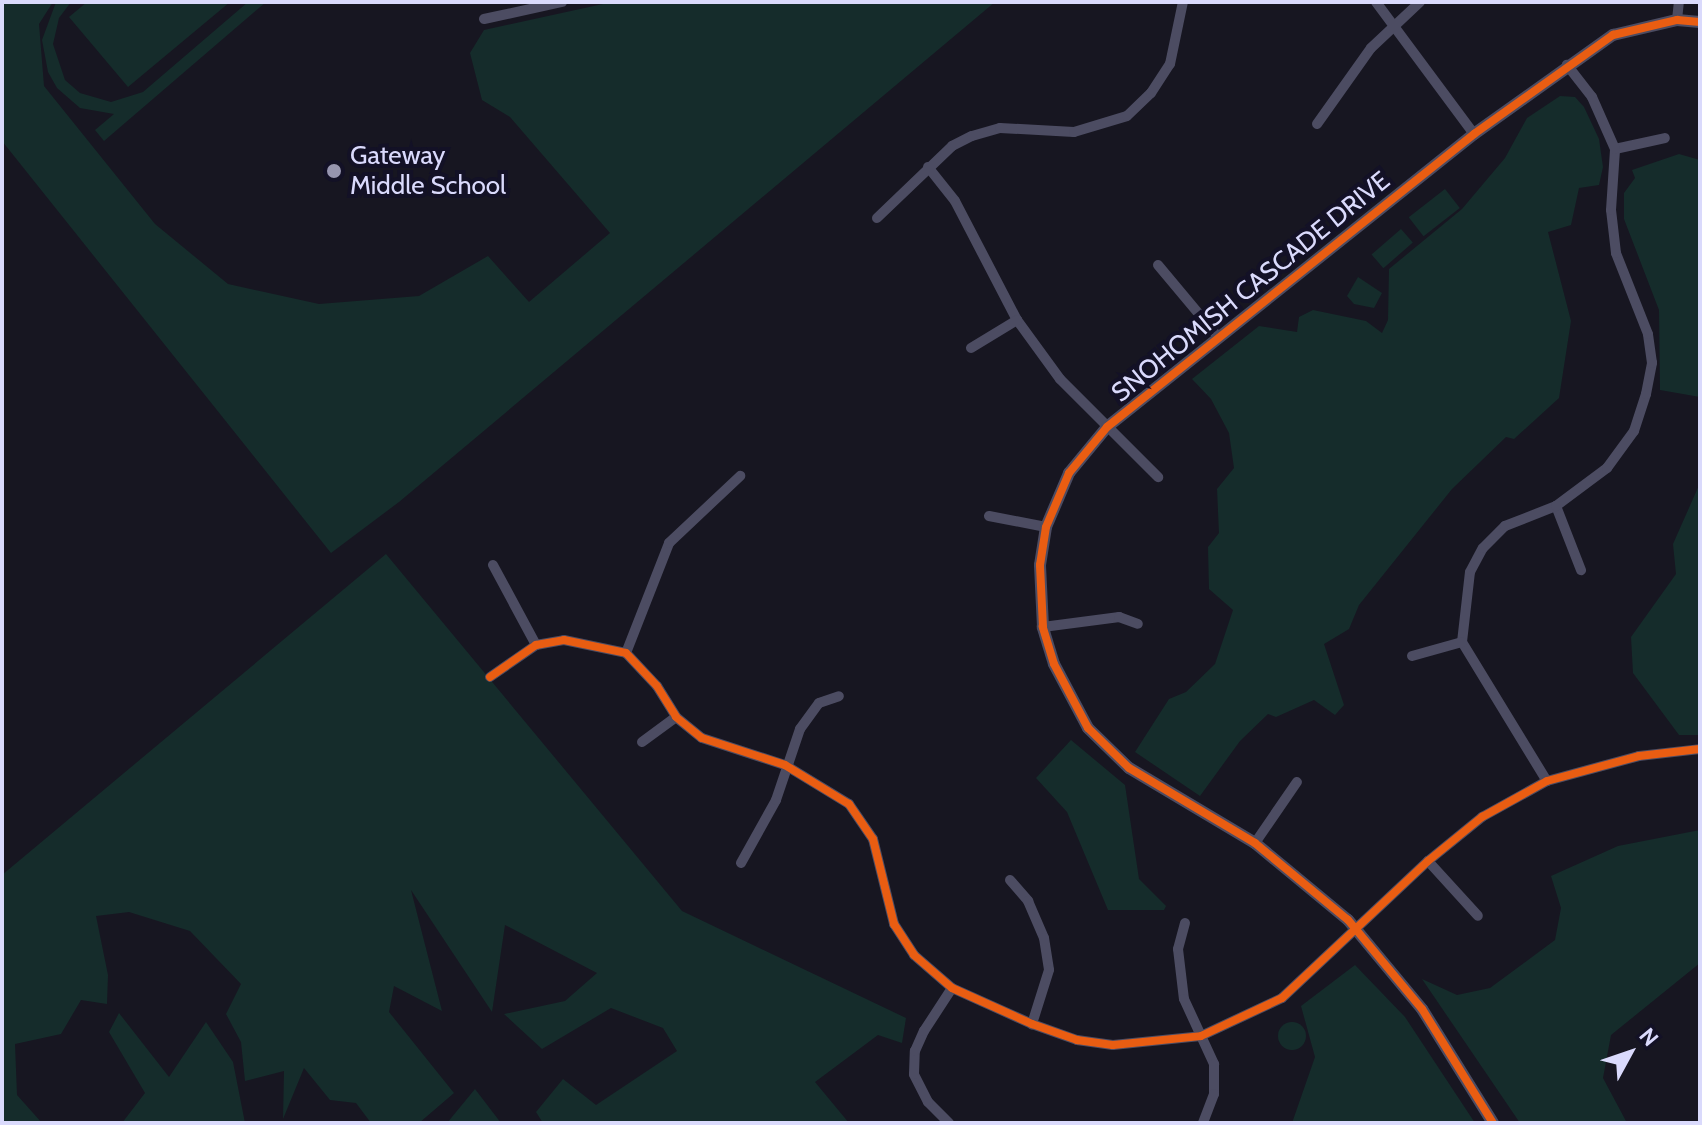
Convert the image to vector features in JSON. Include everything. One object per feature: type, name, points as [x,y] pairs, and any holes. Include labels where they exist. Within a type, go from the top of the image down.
[{"type":"street","points":[[484,19],[562,2]]},
{"type":"street","points":[[877,218],[952,146],[1000,128],[1074,132],[1127,116],[1151,93],[1170,64],[1183,2]]},
{"type":"street","points":[[1376,2],[1474,134]]},
{"type":"street","points":[[1317,124],[1371,48],[1420,2]]},
{"type":"street","points":[[1677,20],[1679,2]]},
{"type":"street","name":"SNOHOMISH CASCADE DRIVE","points":[[1493,1123],[1422,1009],[1358,930],[1315,888],[1255,843],[1154,786],[1106,748],[1073,706],[1043,627],[1040,565],[1046,527],[1069,473],[1107,427],[1474,134],[1613,35],[1677,20],[1700,22]]},
{"type":"street","points":[[1547,781],[1462,642],[1470,572],[1483,548],[1505,526],[1556,506],[1607,468],[1634,431],[1652,363],[1648,334],[1616,253],[1611,210],[1615,149],[1592,97],[1567,65]]},
{"type":"street","points":[[1615,149],[1665,138]]},
{"type":"street","points":[[928,167],[955,201],[1017,320],[1060,379],[1158,477]]},
{"type":"street","points":[[1158,265],[1219,338]]},
{"type":"street","points":[[971,348],[1017,320]]},
{"type":"street","points":[[626,653],[669,543],[740,476]]},
{"type":"street","points":[[1556,506],[1581,570]]},
{"type":"street","points":[[989,516],[1046,527]]},
{"type":"street","points":[[493,565],[536,645]]},
{"type":"street","points":[[1043,627],[1119,617],[1138,624]]},
{"type":"street","points":[[490,677],[536,645],[564,640],[626,653],[657,686],[676,717],[727,750],[785,765],[849,804],[873,839],[894,924],[914,955],[952,988],[1032,1024],[1077,1040],[1113,1045],[1201,1036],[1282,998],[1358,930],[1428,861],[1482,817],[1547,781],[1639,756],[1700,749]]},
{"type":"street","points":[[1412,656],[1462,642]]},
{"type":"street","points":[[741,863],[766,824],[785,765],[819,703],[839,696]]},
{"type":"street","points":[[642,742],[676,717]]},
{"type":"street","points":[[1255,843],[1297,782]]},
{"type":"street","points":[[1428,861],[1478,916]]},
{"type":"street","points":[[1010,880],[1028,901],[1044,938],[1049,970],[1032,1024]]},
{"type":"street","points":[[1185,923],[1178,949],[1182,985],[1214,1064],[1214,1094],[1203,1123]]},
{"type":"street","points":[[949,1123],[928,1102],[914,1074],[915,1051],[952,988]]},
{"type":"green space","points":[[2,2],[53,2],[39,24],[44,86],[155,224],[228,284],[319,304],[419,296],[488,256],[529,302],[610,233],[510,117],[482,100],[470,53],[484,30],[612,2],[995,2],[399,502],[331,553],[2,141]]},
{"type":"green space","points":[[56,2],[71,2],[59,18],[53,44],[65,80],[80,93],[111,102],[143,92],[248,2],[266,2],[104,141],[95,130],[114,114],[80,108],[57,88],[48,72],[42,40]]},
{"type":"green space","points":[[87,2],[230,2],[128,87],[69,17]]},
{"type":"green space","points":[[1560,96],[1575,97],[1584,107],[1599,139],[1603,167],[1599,185],[1579,188],[1571,225],[1548,232],[1571,321],[1559,398],[1514,439],[1506,437],[1452,489],[1359,605],[1349,629],[1324,644],[1344,705],[1335,715],[1314,700],[1276,717],[1268,714],[1240,741],[1200,796],[1135,752],[1169,699],[1186,692],[1215,664],[1233,610],[1209,589],[1208,547],[1219,533],[1217,489],[1234,468],[1229,433],[1211,399],[1192,379],[1259,326],[1297,332],[1299,317],[1313,310],[1366,321],[1382,333],[1388,320],[1389,269],[1462,209],[1505,158],[1527,118]]},
{"type":"green space","points":[[1679,154],[1700,160],[1700,397],[1660,390],[1659,310],[1624,219],[1624,193],[1635,178],[1632,170]]},
{"type":"green space","points":[[1445,189],[1460,208],[1424,236],[1409,217]]},
{"type":"green space","points":[[1401,229],[1413,243],[1383,268],[1372,255]]},
{"type":"green space","points":[[1358,277],[1382,293],[1374,308],[1354,304],[1347,296]]},
{"type":"green space","points":[[1700,483],[1700,735],[1679,735],[1633,673],[1631,637],[1676,574],[1673,544]]},
{"type":"green space","points":[[386,554],[682,911],[906,1018],[902,1043],[878,1035],[815,1082],[849,1123],[543,1123],[536,1112],[563,1079],[596,1105],[677,1051],[663,1028],[611,1008],[542,1049],[504,1014],[565,1001],[597,973],[505,925],[492,1012],[411,890],[442,1011],[394,986],[389,1012],[454,1093],[419,1123],[371,1123],[356,1103],[330,1100],[304,1068],[283,1119],[284,1071],[245,1081],[241,1042],[226,1014],[241,984],[190,931],[129,912],[96,916],[108,975],[107,1004],[81,1000],[61,1034],[15,1044],[17,1095],[42,1123],[2,1123],[2,875]]},
{"type":"green space","points":[[1071,740],[1125,785],[1139,879],[1166,906],[1164,910],[1108,910],[1067,812],[1036,778]]},
{"type":"green space","points":[[1700,830],[1700,963],[1611,1035],[1603,1078],[1627,1123],[1520,1123],[1422,979],[1457,995],[1490,988],[1555,940],[1561,908],[1551,876],[1618,846]]},
{"type":"green space","points":[[1355,965],[1405,1017],[1475,1123],[1292,1123],[1315,1057],[1301,1006]]},
{"type":"green space","points":[[119,1013],[169,1077],[206,1022],[233,1062],[245,1123],[122,1123],[145,1093],[109,1032]]},
{"type":"green space","points":[[1292,1022],[1302,1026],[1306,1036],[1302,1046],[1292,1050],[1282,1046],[1278,1036],[1282,1026]]},
{"type":"green space","points":[[475,1089],[501,1123],[447,1123]]},
{"type":"cycle path","points":[[1493,1123],[1422,1009],[1348,920],[1255,843],[1129,768],[1088,728],[1054,664],[1043,627],[1040,565],[1046,527],[1069,473],[1107,427],[1474,134],[1613,35],[1677,20],[1700,22]]},
{"type":"cycle path","points":[[490,677],[536,645],[564,640],[626,653],[657,686],[676,717],[702,738],[785,765],[849,804],[873,839],[894,924],[914,955],[952,988],[1032,1024],[1077,1040],[1113,1045],[1201,1036],[1282,998],[1428,861],[1482,817],[1547,781],[1639,756],[1700,749]]},
{"type":"place","name":"Gateway Middle School","points":[[334,171]]}]
